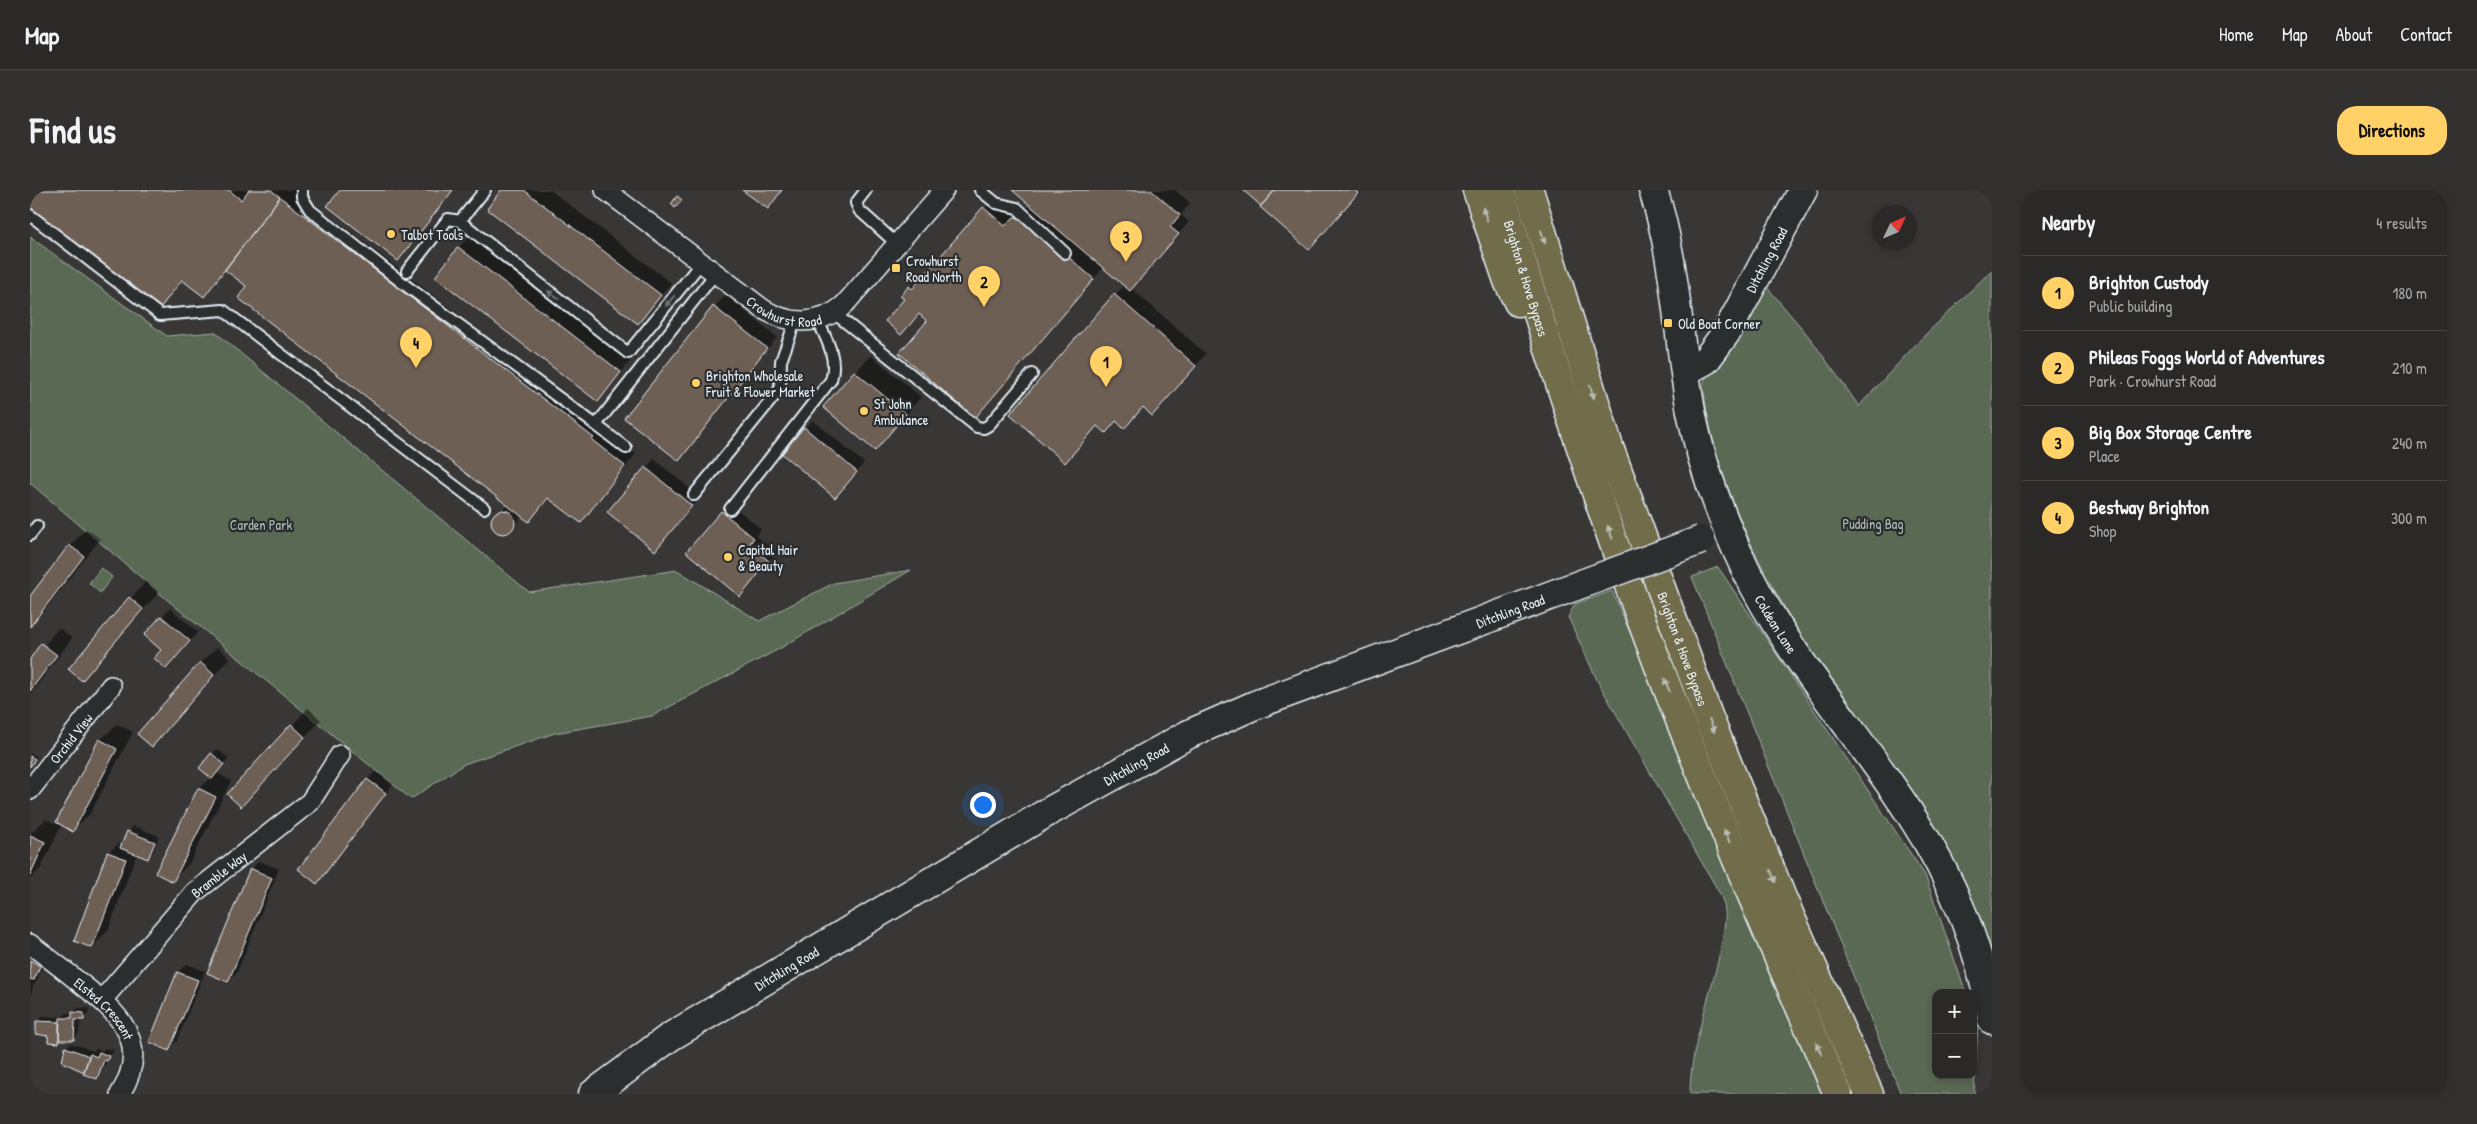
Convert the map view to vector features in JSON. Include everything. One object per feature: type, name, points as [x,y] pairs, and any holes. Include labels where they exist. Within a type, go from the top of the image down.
[{"type":"highway","points":[[1476,190],[1508,281],[1560,387]]},
{"type":"highway","name":"Brighton & Hove Bypass","points":[[1500,190],[1560,387],[1641,619],[1758,910],[1838,1094]]},
{"type":"highway","name":"Brighton & Hove Bypass","points":[[1530,190],[1609,447],[1710,718],[1783,900],[1869,1094]]},
{"type":"street","name":"Crowhurst Road","points":[[605,190],[763,310],[785,320],[795,322],[825,316],[844,305],[944,190]]},
{"type":"street","name":"Coldean Lane","points":[[1653,190],[1663,220],[1670,259],[1690,410],[1700,449],[1727,528],[1766,607],[1792,648],[1912,816],[1947,877],[1972,944],[1991,1011]]},
{"type":"street","name":"Ditchling Road","points":[[1686,371],[1706,360],[1728,330],[1803,190]]},
{"type":"street","name":"Ditchling Road","points":[[593,1094],[670,1037],[1032,822],[1164,747],[1255,705],[1701,540],[1727,528]]},
{"type":"street","name":"Orchid View","points":[[30,790],[111,686]]},
{"type":"street","name":"Bramble Way","points":[[102,1000],[195,892],[310,802],[340,755]]},
{"type":"street","name":"Elsted Crescent","points":[[30,944],[102,1000],[121,1020],[132,1045],[131,1069],[120,1094]]},
{"type":"lane","points":[[302,190],[302,197],[310,210],[405,285],[626,448]]},
{"type":"lane","points":[[460,221],[485,190]]},
{"type":"lane","points":[[858,190],[856,203],[859,210],[898,245]]},
{"type":"lane","points":[[856,203],[866,190]]},
{"type":"lane","points":[[980,190],[996,203],[1017,208],[1065,253]]},
{"type":"lane","points":[[30,215],[160,315],[223,310],[484,508]]},
{"type":"lane","points":[[407,271],[448,219],[460,221],[628,353],[708,269]]},
{"type":"lane","points":[[596,425],[708,269]]},
{"type":"lane","points":[[825,316],[977,428],[984,428],[990,425],[1032,374]]},
{"type":"lane","points":[[730,509],[831,380],[834,368],[825,316]]},
{"type":"lane","points":[[694,495],[780,389],[781,361],[795,322]]},
{"type":"lane","points":[[30,536],[37,526]]},
{"type":"green space","name":"Carden Park","points":[[30,237],[167,336],[215,332],[529,592],[677,570],[759,621],[834,583],[911,570],[779,649],[652,716],[555,733],[464,764],[411,799],[177,608],[30,483]]},
{"type":"green space","name":"Pudding Bag","points":[[1992,270],[1992,955],[1981,922],[1952,857],[1905,784],[1815,657],[1759,560],[1743,526],[1717,454],[1708,419],[1703,383],[1761,280],[1810,338],[1859,406],[1920,340]]},
{"type":"green space","points":[[1718,567],[1925,875],[1965,989],[1932,989],[1932,1079],[1975,1079],[1974,1094],[1901,1094],[1692,577]]},
{"type":"green space","points":[[101,568],[112,577],[100,593],[89,583]]},
{"type":"green space","points":[[1612,591],[1831,1094],[1690,1094],[1695,1050],[1722,942],[1725,910],[1720,894],[1598,682],[1568,617],[1575,604]]},
{"type":"building","points":[[30,190],[229,190],[241,200],[249,190],[271,190],[280,197],[204,297],[182,280],[160,308],[30,208]]},
{"type":"building","name":"Talbot Tools","points":[[340,190],[453,190],[398,261],[327,206]]},
{"type":"building","points":[[501,190],[524,190],[661,295],[638,324],[487,209]]},
{"type":"building","points":[[742,190],[782,190],[768,209]]},
{"type":"building","points":[[1012,190],[1151,190],[1180,215],[1170,227],[1179,234],[1130,291]]},
{"type":"building","points":[[1243,190],[1275,190],[1261,206]]},
{"type":"building","points":[[1275,190],[1354,190],[1358,193],[1309,250],[1260,207]]},
{"type":"building","points":[[677,196],[682,200],[675,208],[671,204]]},
{"type":"building","points":[[280,197],[594,438],[592,440],[625,466],[581,523],[548,498],[529,522],[238,298],[246,286],[225,270]]},
{"type":"building","points":[[983,207],[1005,226],[1014,217],[1023,218],[1094,279],[975,418],[899,353],[927,321],[919,314],[901,335],[885,321],[904,299],[900,296],[909,286],[912,289]]},
{"type":"building","points":[[458,247],[621,372],[598,402],[435,277]]},
{"type":"building","points":[[1114,294],[1196,366],[1152,416],[1143,407],[1124,429],[1116,421],[1106,433],[1097,426],[1065,463],[1010,414]]},
{"type":"building","name":"Brighton Wholesale Fruit & Flower Market","points":[[713,306],[767,348],[679,461],[624,418]]},
{"type":"building","name":"St John Ambulance","points":[[854,371],[906,414],[875,451],[823,407]]},
{"type":"building","points":[[804,427],[857,472],[835,498],[782,454]]},
{"type":"building","points":[[645,467],[692,506],[655,551],[607,512]]},
{"type":"building","points":[[503,510],[512,513],[515,522],[512,531],[503,534],[494,531],[491,522],[494,513]]},
{"type":"building","name":"Capital Hair & Beauty","points":[[721,511],[754,538],[749,545],[769,561],[740,597],[686,552]]},
{"type":"building","points":[[69,545],[84,556],[30,627],[30,596]]},
{"type":"building","points":[[129,597],[143,609],[82,681],[68,669]]},
{"type":"building","points":[[161,616],[190,641],[166,669],[154,658],[161,650],[144,635]]},
{"type":"building","points":[[41,643],[57,655],[30,691],[30,659]]},
{"type":"building","points":[[200,662],[214,675],[152,747],[137,734]]},
{"type":"building","points":[[291,724],[305,737],[241,807],[227,794]]},
{"type":"building","points":[[99,739],[117,749],[73,832],[56,822]]},
{"type":"building","points":[[211,753],[224,764],[212,779],[199,768]]},
{"type":"building","points":[[30,756],[35,759],[30,767]]},
{"type":"building","points":[[367,779],[386,793],[317,884],[298,869]]},
{"type":"building","points":[[198,788],[216,797],[173,882],[155,873]]},
{"type":"building","points":[[127,831],[155,842],[148,859],[120,848]]},
{"type":"building","points":[[30,835],[45,842],[30,875]]},
{"type":"building","points":[[107,852],[126,859],[92,948],[74,941]]},
{"type":"building","points":[[250,868],[272,878],[228,982],[207,973]]},
{"type":"building","points":[[30,960],[40,966],[34,980],[30,979]]},
{"type":"building","points":[[177,972],[198,980],[169,1051],[149,1042]]},
{"type":"building","points":[[72,1012],[84,1013],[84,1020],[75,1020],[74,1040],[59,1040],[60,1018],[72,1018]]},
{"type":"building","points":[[36,1021],[59,1022],[59,1043],[48,1042],[48,1036],[36,1034]]},
{"type":"building","points":[[65,1047],[89,1056],[84,1072],[62,1062]]},
{"type":"building","points":[[99,1052],[109,1056],[107,1061],[104,1060],[97,1079],[83,1074],[90,1054],[97,1057]]},
{"type":"place","name":"Talbot Tools","points":[[391,234]]},
{"type":"place","name":"Big Box Storage Centre","points":[[1126,262]]},
{"type":"place","name":"Crowhurst Road North","points":[[896,268]]},
{"type":"place","name":"Phileas Foggs World of Adventures","points":[[984,307]]},
{"type":"place","name":"Old Boat Corner","points":[[1668,323]]},
{"type":"place","name":"Bestway Brighton","points":[[416,368]]},
{"type":"place","name":"Brighton Wholesale Fruit & Flower Market","points":[[696,383]]},
{"type":"place","name":"Brighton Custody","points":[[1106,387]]},
{"type":"place","name":"St John Ambulance","points":[[864,411]]},
{"type":"place","name":"Capital Hair & Beauty","points":[[728,557]]}]
